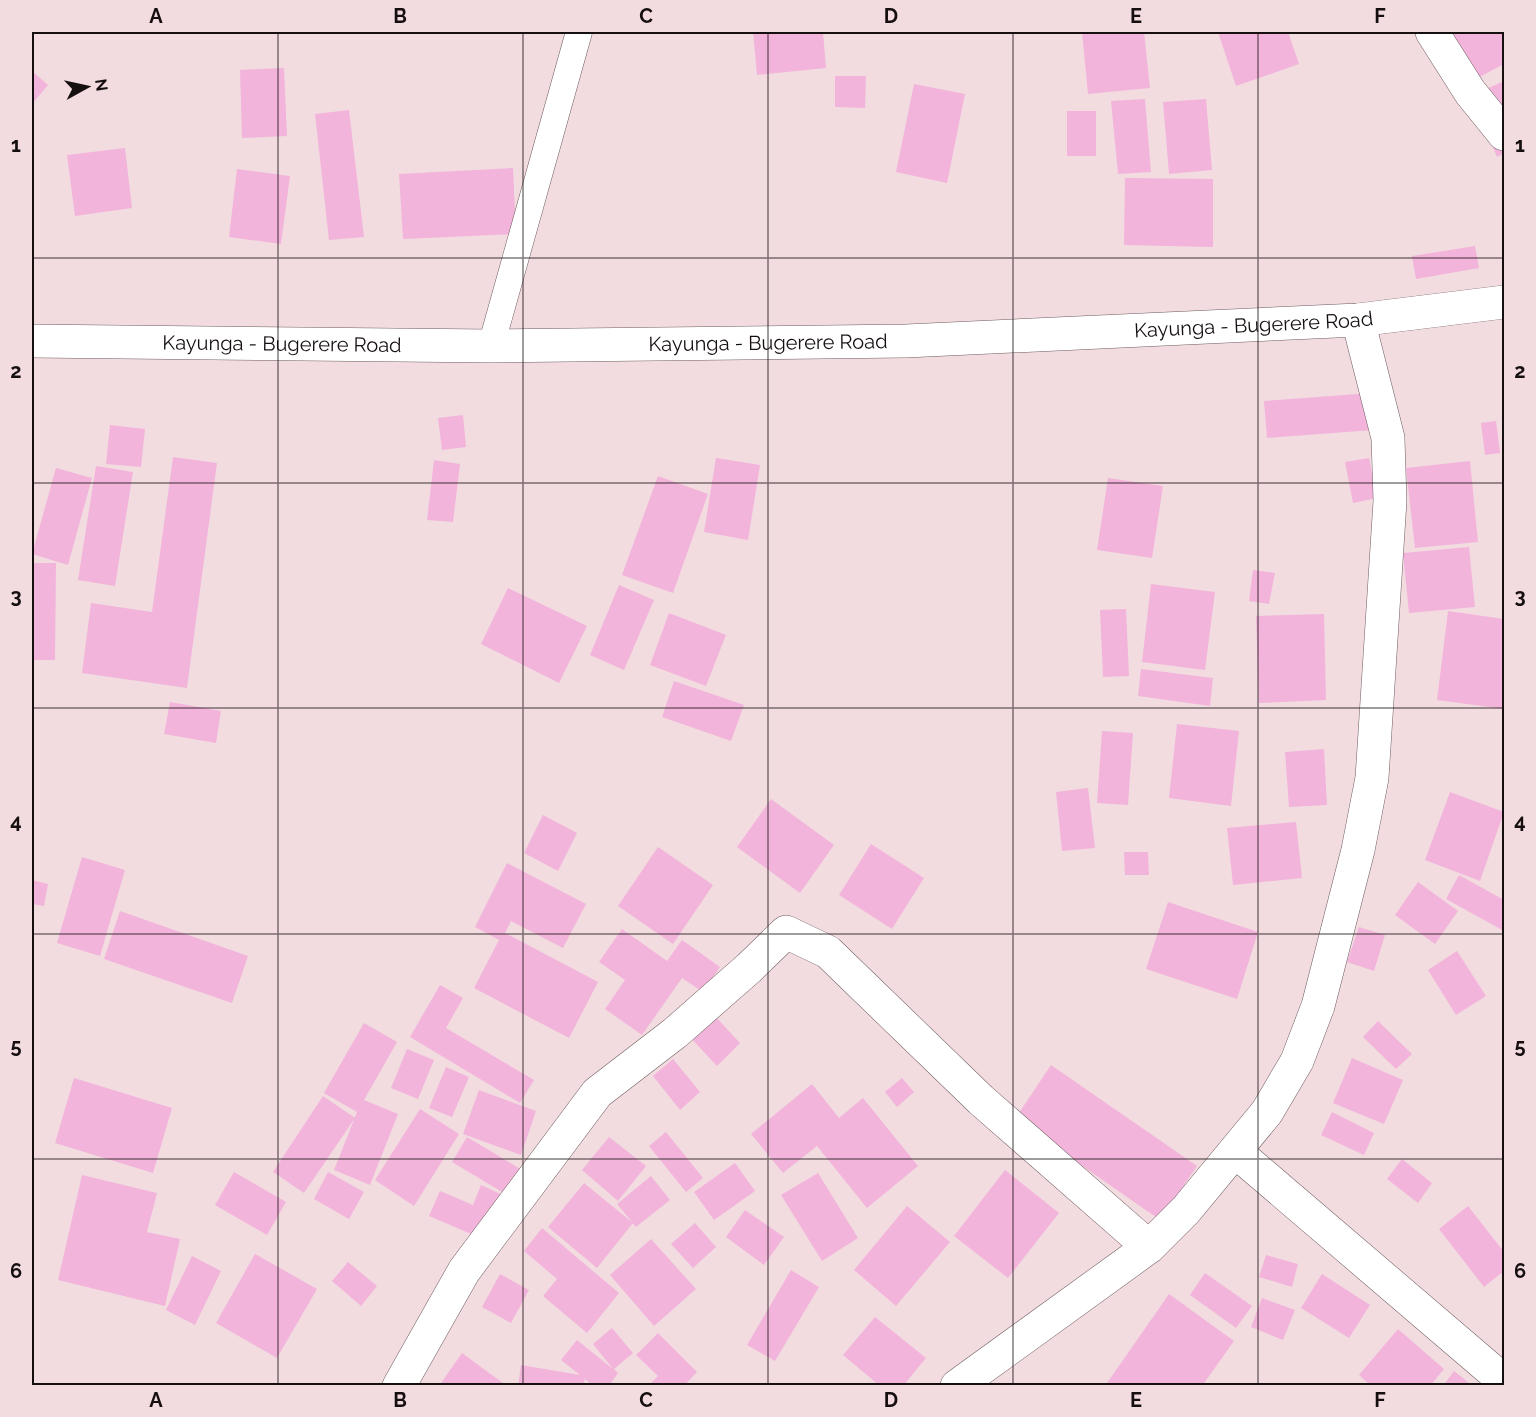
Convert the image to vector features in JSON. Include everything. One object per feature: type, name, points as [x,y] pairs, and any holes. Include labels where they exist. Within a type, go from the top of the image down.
[{"type":"street","points":[[1432,32],[1470,92],[1504,134]]},
{"type":"street","name":"Kayunga - Bugerere Road","points":[[32,341],[491,346],[906,341],[1358,320],[1504,302]]},
{"type":"street","points":[[957,1386],[1149,1247],[1186,1210],[1267,1112],[1297,1061],[1317,1006],[1358,850],[1372,778],[1390,501],[1388,438],[1358,320]]},
{"type":"street","points":[[399,1386],[464,1271],[597,1093],[675,1033],[786,932],[828,952],[981,1100],[1149,1247]]},
{"type":"street","points":[[1235,1151],[1504,1381]]},
{"type":"lane","points":[[491,346],[579,32]]},
{"type":"building","points":[[753,32],[823,32],[826,68],[757,75]]},
{"type":"building","points":[[1082,32],[1144,32],[1150,88],[1088,94]]},
{"type":"building","points":[[1218,32],[1288,32],[1299,64],[1236,86]]},
{"type":"building","points":[[1447,32],[1504,32],[1504,64],[1468,83]]},
{"type":"building","points":[[284,68],[287,136],[242,138],[240,70]]},
{"type":"building","points":[[32,71],[48,85],[32,104]]},
{"type":"building","points":[[835,76],[866,76],[865,108],[835,107]]},
{"type":"building","points":[[1504,81],[1504,153],[1497,157],[1471,96]]},
{"type":"building","points":[[914,84],[965,94],[947,183],[896,172]]},
{"type":"building","points":[[1145,99],[1151,172],[1118,174],[1111,101]]},
{"type":"building","points":[[1206,99],[1212,170],[1169,174],[1163,102]]},
{"type":"building","points":[[349,110],[364,237],[329,240],[315,114]]},
{"type":"building","points":[[1067,111],[1096,111],[1096,156],[1067,156]]},
{"type":"building","points":[[125,148],[132,208],[75,216],[67,155]]},
{"type":"building","points":[[513,168],[516,234],[403,239],[399,174]]},
{"type":"building","points":[[237,169],[290,176],[281,244],[229,237]]},
{"type":"building","points":[[1125,178],[1213,179],[1213,247],[1124,245]]},
{"type":"building","points":[[1475,246],[1479,268],[1416,279],[1412,256]]},
{"type":"building","points":[[1371,393],[1373,430],[1267,438],[1264,401]]},
{"type":"building","points":[[463,415],[466,447],[442,450],[438,418]]},
{"type":"building","points":[[1496,421],[1500,453],[1485,455],[1481,423]]},
{"type":"building","points":[[110,425],[145,429],[141,467],[106,464]]},
{"type":"building","points":[[173,457],[217,463],[187,688],[82,673],[91,603],[152,612]]},
{"type":"building","points":[[716,458],[760,465],[748,540],[704,532]]},
{"type":"building","points":[[1369,458],[1377,498],[1353,503],[1345,462]]},
{"type":"building","points":[[434,460],[460,464],[453,522],[427,520]]},
{"type":"building","points":[[1470,461],[1478,542],[1415,548],[1406,468]]},
{"type":"building","points":[[96,466],[133,472],[115,586],[78,580]]},
{"type":"building","points":[[56,468],[92,478],[68,565],[32,554]]},
{"type":"building","points":[[658,476],[708,494],[673,593],[622,575]]},
{"type":"building","points":[[1108,478],[1163,486],[1152,558],[1097,550]]},
{"type":"building","points":[[1469,547],[1475,607],[1409,613],[1403,553]]},
{"type":"building","points":[[32,563],[56,563],[55,660],[32,660]]},
{"type":"building","points":[[1253,570],[1275,573],[1269,604],[1249,601]]},
{"type":"building","points":[[1151,584],[1215,592],[1205,670],[1142,662]]},
{"type":"building","points":[[619,585],[654,600],[624,670],[590,655]]},
{"type":"building","points":[[508,588],[587,626],[559,683],[481,644]]},
{"type":"building","points":[[1126,609],[1129,676],[1103,677],[1100,610]]},
{"type":"building","points":[[1448,611],[1504,619],[1504,709],[1437,700]]},
{"type":"building","points":[[669,613],[726,635],[706,686],[650,665]]},
{"type":"building","points":[[1324,614],[1326,700],[1259,703],[1256,616]]},
{"type":"building","points":[[1141,669],[1213,678],[1210,706],[1138,696]]},
{"type":"building","points":[[674,681],[744,705],[731,741],[662,717]]},
{"type":"building","points":[[170,702],[221,711],[216,743],[164,734]]},
{"type":"building","points":[[1177,724],[1239,731],[1231,806],[1169,798]]},
{"type":"building","points":[[1102,731],[1133,733],[1128,805],[1097,803]]},
{"type":"building","points":[[1324,749],[1327,805],[1289,807],[1285,752]]},
{"type":"building","points":[[1088,788],[1095,848],[1062,851],[1056,792]]},
{"type":"building","points":[[1450,792],[1504,812],[1480,881],[1425,860]]},
{"type":"building","points":[[771,799],[834,845],[800,893],[737,847]]},
{"type":"building","points":[[543,815],[577,833],[558,871],[524,853]]},
{"type":"building","points":[[1296,822],[1302,878],[1233,885],[1227,828]]},
{"type":"building","points":[[871,844],[924,878],[892,929],[839,895]]},
{"type":"building","points":[[658,847],[713,885],[673,944],[618,906]]},
{"type":"building","points":[[1124,852],[1148,852],[1149,875],[1125,875]]},
{"type":"building","points":[[82,857],[125,870],[100,956],[57,943]]},
{"type":"building","points":[[507,863],[586,904],[563,948],[511,921],[505,933],[598,982],[569,1038],[474,988],[499,940],[475,927]]},
{"type":"building","points":[[1459,875],[1504,900],[1504,931],[1446,899]]},
{"type":"building","points":[[32,880],[48,884],[44,906],[32,904]]},
{"type":"building","points":[[1418,882],[1458,911],[1435,944],[1395,915]]},
{"type":"building","points":[[1168,902],[1258,932],[1237,999],[1146,969]]},
{"type":"building","points":[[120,911],[248,956],[232,1003],[104,959]]},
{"type":"building","points":[[1359,927],[1385,935],[1374,971],[1347,962]]},
{"type":"building","points":[[622,929],[667,961],[682,940],[720,967],[703,992],[682,978],[642,1035],[605,1009],[625,980],[599,962]]},
{"type":"building","points":[[1457,951],[1486,996],[1456,1015],[1428,970]]},
{"type":"building","points":[[440,985],[463,998],[446,1028],[534,1080],[520,1103],[410,1037]]},
{"type":"building","points":[[713,1014],[740,1043],[717,1066],[689,1036]]},
{"type":"building","points":[[1378,1021],[1412,1054],[1396,1069],[1363,1037]]},
{"type":"building","points":[[364,1023],[397,1042],[364,1100],[398,1114],[370,1185],[334,1170],[357,1112],[324,1093]]},
{"type":"building","points":[[407,1049],[434,1060],[418,1099],[391,1088]]},
{"type":"building","points":[[1352,1058],[1403,1080],[1384,1124],[1333,1103]]},
{"type":"building","points":[[673,1059],[700,1092],[680,1110],[653,1076]]},
{"type":"building","points":[[1051,1065],[1197,1166],[1160,1220],[1015,1119]]},
{"type":"building","points":[[446,1067],[469,1077],[452,1117],[429,1108]]},
{"type":"building","points":[[74,1078],[172,1108],[153,1173],[55,1143]]},
{"type":"building","points":[[902,1078],[914,1092],[897,1107],[885,1092]]},
{"type":"building","points":[[812,1084],[839,1118],[863,1098],[918,1166],[867,1208],[817,1146],[783,1173],[751,1134]]},
{"type":"building","points":[[479,1090],[536,1111],[521,1155],[463,1134]]},
{"type":"building","points":[[323,1096],[355,1118],[304,1193],[273,1172]]},
{"type":"building","points":[[420,1109],[459,1134],[414,1206],[375,1180]]},
{"type":"building","points":[[1332,1112],[1374,1133],[1364,1155],[1321,1135]]},
{"type":"building","points":[[666,1132],[703,1178],[686,1192],[649,1146]]},
{"type":"building","points":[[467,1137],[532,1176],[517,1201],[452,1162]]},
{"type":"building","points":[[609,1137],[646,1166],[618,1201],[582,1170]]},
{"type":"building","points":[[1402,1159],[1432,1183],[1418,1203],[1387,1179]]},
{"type":"building","points":[[735,1163],[755,1191],[714,1220],[694,1192]]},
{"type":"building","points":[[1005,1170],[1059,1213],[1008,1278],[954,1236]]},
{"type":"building","points":[[234,1172],[286,1202],[267,1235],[215,1205]]},
{"type":"building","points":[[328,1172],[364,1192],[349,1219],[314,1199]]},
{"type":"building","points":[[818,1173],[858,1238],[822,1261],[781,1195]]},
{"type":"building","points":[[82,1175],[157,1193],[147,1232],[180,1239],[165,1306],[58,1280]]},
{"type":"building","points":[[651,1176],[670,1200],[636,1227],[617,1204]]},
{"type":"building","points":[[584,1183],[633,1223],[597,1268],[548,1227]]},
{"type":"building","points":[[481,1185],[509,1198],[490,1242],[429,1216],[440,1191],[473,1205]]},
{"type":"building","points":[[907,1206],[950,1242],[896,1306],[854,1270]]},
{"type":"building","points":[[1468,1206],[1504,1252],[1504,1271],[1484,1287],[1439,1229]]},
{"type":"building","points":[[745,1210],[784,1237],[764,1265],[726,1237]]},
{"type":"building","points":[[695,1223],[716,1247],[693,1268],[671,1244]]},
{"type":"building","points":[[542,1228],[619,1293],[587,1333],[543,1296],[557,1279],[524,1251]]},
{"type":"building","points":[[651,1239],[696,1289],[654,1326],[610,1275]]},
{"type":"building","points":[[255,1254],[317,1289],[277,1358],[216,1323]]},
{"type":"building","points":[[1266,1255],[1298,1264],[1292,1287],[1259,1277]]},
{"type":"building","points":[[192,1256],[221,1271],[195,1325],[166,1310]]},
{"type":"building","points":[[348,1262],[377,1286],[361,1306],[332,1281]]},
{"type":"building","points":[[791,1270],[819,1287],[775,1361],[747,1345]]},
{"type":"building","points":[[1205,1273],[1252,1306],[1236,1328],[1190,1295]]},
{"type":"building","points":[[500,1274],[529,1290],[511,1323],[482,1307]]},
{"type":"building","points":[[1322,1274],[1370,1305],[1349,1338],[1301,1308]]},
{"type":"building","points":[[1169,1294],[1234,1341],[1202,1386],[1105,1386]]},
{"type":"building","points":[[1262,1298],[1295,1310],[1283,1340],[1251,1327]]},
{"type":"building","points":[[875,1317],[926,1358],[903,1386],[880,1386],[843,1355]]},
{"type":"building","points":[[612,1328],[633,1353],[614,1369],[618,1373],[609,1386],[593,1386],[585,1379],[583,1386],[518,1386],[521,1365],[580,1375],[561,1360],[577,1340],[613,1369],[593,1344]]},
{"type":"building","points":[[1398,1329],[1444,1369],[1430,1386],[1371,1386],[1359,1375]]},
{"type":"building","points":[[658,1333],[697,1372],[684,1386],[648,1386],[658,1376],[636,1355]]},
{"type":"building","points":[[462,1353],[507,1386],[439,1386]]},
{"type":"building","points":[[1454,1371],[1473,1386],[1443,1386]]}]
